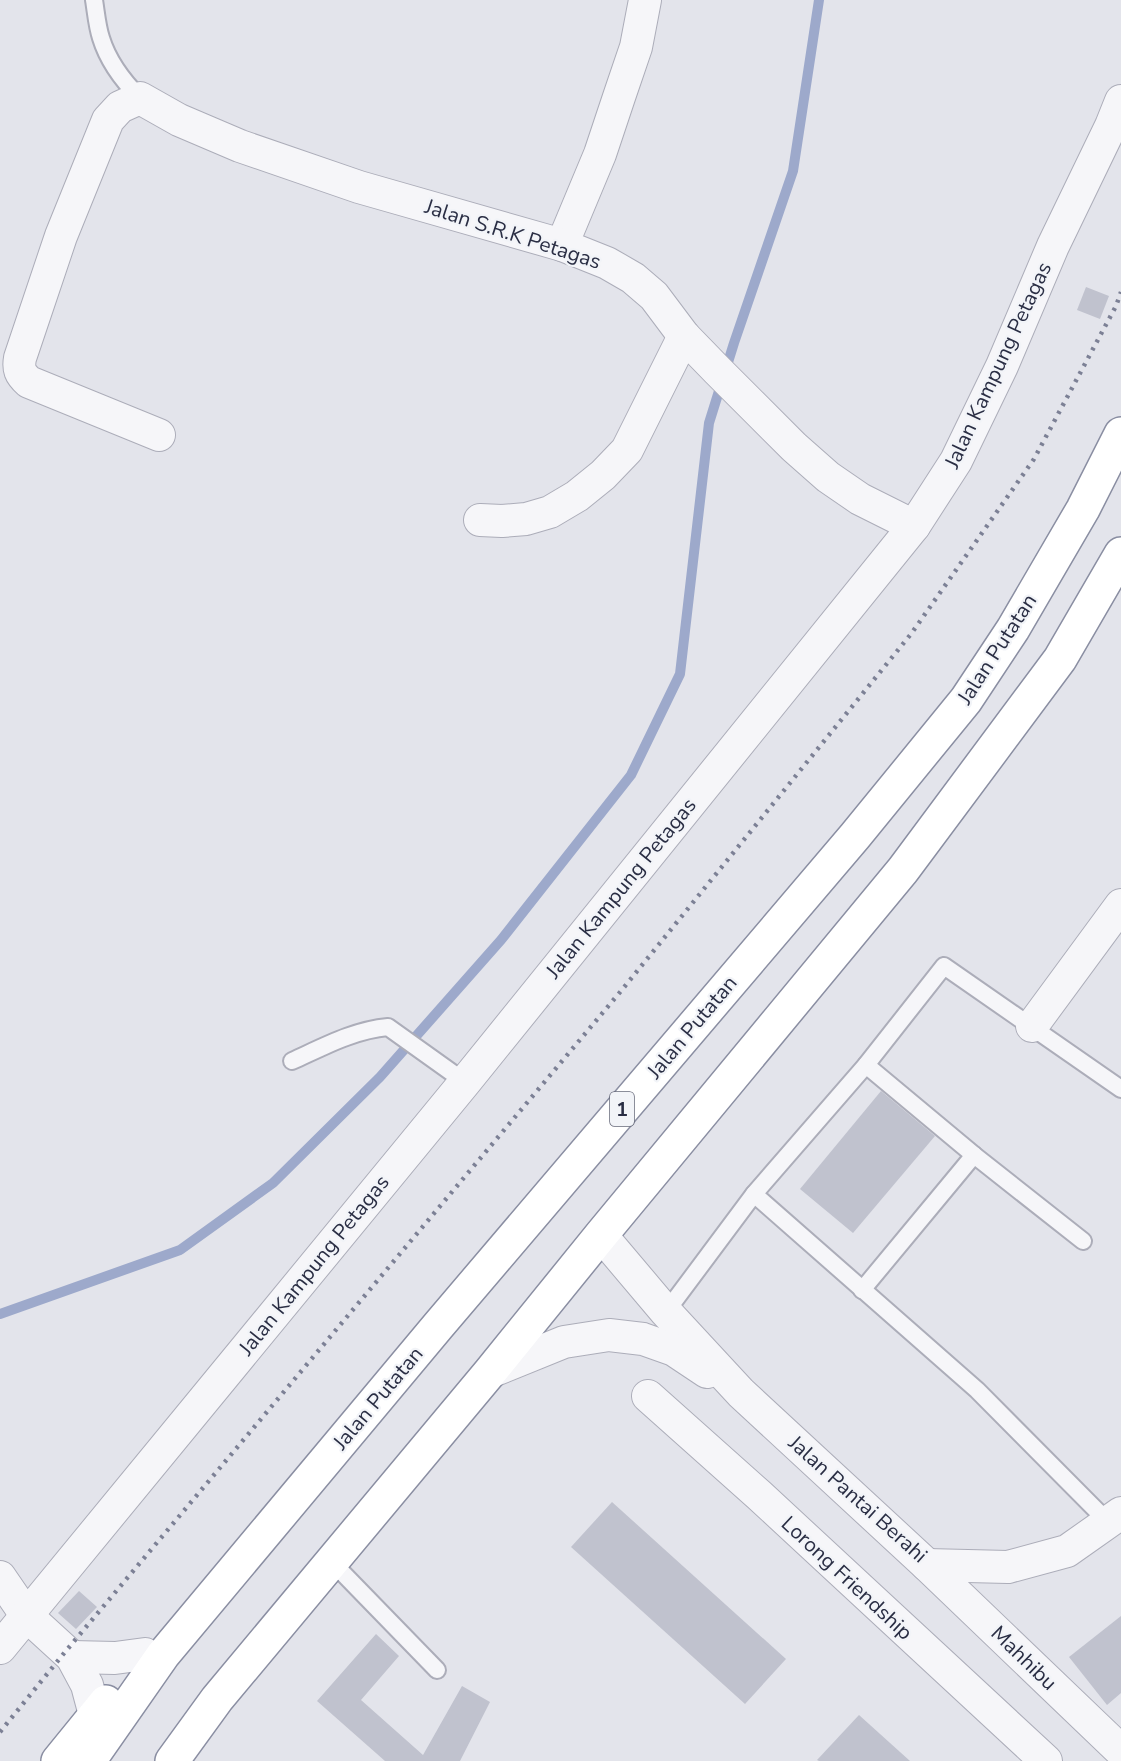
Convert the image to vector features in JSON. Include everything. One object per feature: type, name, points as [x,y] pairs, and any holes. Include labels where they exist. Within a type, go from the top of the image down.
[{"type":"highway","name":"Jalan Putatan","points":[[89,1761],[163,1655],[438,1326],[855,836],[966,700],[1013,629],[1083,508],[1121,434]]},
{"type":"highway","points":[[172,1761],[217,1699],[490,1372],[903,870],[1060,659],[1121,554]]},
{"type":"highway","points":[[58,1761],[145,1654],[206,1605]]},
{"type":"street","points":[[562,245],[600,154],[619,98],[636,47],[645,0]]},
{"type":"street","name":"Jalan S.R.K Petagas","points":[[140,98],[178,120],[251,150],[359,187],[562,245],[607,263],[633,278],[654,296],[684,336],[794,447],[828,477],[860,499],[914,526]]},
{"type":"street","points":[[140,98],[120,107],[108,120],[61,236],[18,367],[22,376],[29,382],[159,435]]},
{"type":"street","name":"Jalan Kampung Petagas","points":[[0,1648],[453,1073],[914,526],[956,461],[1002,366],[1053,246],[1121,101]]},
{"type":"street","points":[[480,520],[526,519],[550,512],[577,496],[603,475],[627,450],[684,336]]},
{"type":"street","points":[[1032,1026],[1121,905]]},
{"type":"street","points":[[601,1235],[666,1312],[741,1393]]},
{"type":"street","points":[[490,1372],[564,1342],[609,1335],[643,1339],[674,1350],[741,1393]]},
{"type":"street","name":"Jalan Pantai Berahi","points":[[741,1393],[927,1565],[1008,1567],[1067,1551],[1115,1517]]},
{"type":"street","name":"Lorong Friendship","points":[[648,1396],[1046,1761]]},
{"type":"street","name":"Mahhibu","points":[[927,1565],[1121,1750]]},
{"type":"street","points":[[0,1577],[26,1615],[72,1657],[87,1684],[95,1715]]},
{"type":"street","points":[[72,1657],[115,1658],[145,1654]]},
{"type":"lane","points":[[94,0],[101,37],[110,61],[126,84],[140,98]]},
{"type":"lane","points":[[666,1312],[754,1194],[866,1065],[944,966],[1121,1089]]},
{"type":"lane","points":[[292,1061],[353,1034],[388,1027],[453,1073]]},
{"type":"lane","points":[[866,1065],[974,1155],[1083,1241]]},
{"type":"lane","points":[[862,1290],[974,1155]]},
{"type":"lane","points":[[754,1194],[976,1390],[1115,1517]]},
{"type":"lane","points":[[332,1562],[437,1670]]},
{"type":"building","points":[[1086,287],[1109,296],[1100,319],[1077,310]]},
{"type":"building","points":[[881,1091],[935,1136],[853,1233],[800,1189]]},
{"type":"building","points":[[612,1502],[786,1659],[745,1704],[571,1547]]},
{"type":"building","points":[[79,1591],[97,1607],[76,1629],[58,1613]]},
{"type":"building","points":[[1121,1616],[1121,1693],[1107,1705],[1069,1657]]},
{"type":"building","points":[[376,1634],[399,1656],[361,1700],[423,1755],[462,1686],[490,1702],[460,1761],[385,1761],[317,1701]]},
{"type":"building","points":[[859,1715],[910,1761],[817,1760]]},
{"type":"waterway","points":[[0,1314],[180,1250],[273,1183],[380,1077],[501,940],[631,775],[680,674],[709,423],[793,171],[819,0]]},
{"type":"railway","points":[[0,1732],[621,991],[911,634],[1034,459],[1116,306],[1121,292]]}]
